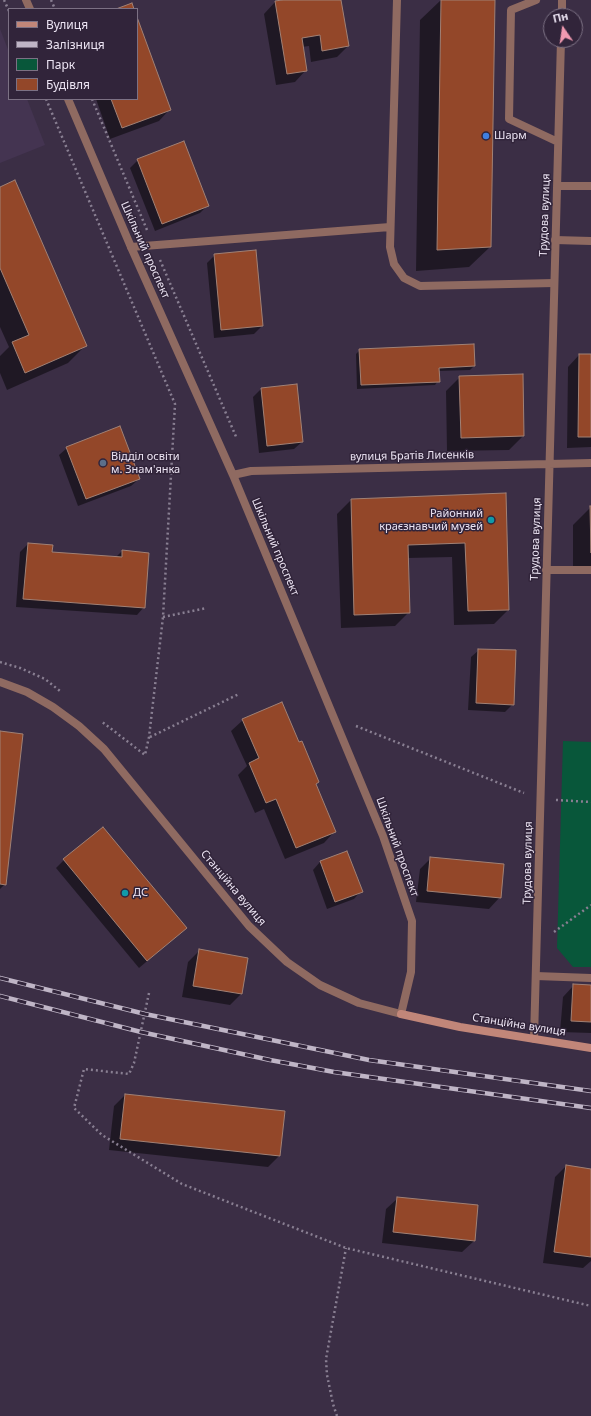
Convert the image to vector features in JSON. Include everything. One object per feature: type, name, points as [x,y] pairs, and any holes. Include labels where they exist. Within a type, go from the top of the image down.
[{"type":"street","points":[[397,0],[390,227],[390,247],[394,264],[404,278],[420,286],[554,283]]},
{"type":"street","points":[[536,0],[510,10],[509,119],[558,142]]},
{"type":"street","name":"Трудова вулиця","points":[[534,1039],[561,48]]},
{"type":"street","name":"Шкільний проспект","points":[[68,100],[131,247],[233,475],[384,836],[412,921],[411,972],[401,1014]]},
{"type":"street","points":[[557,186],[591,186]]},
{"type":"street","points":[[131,247],[390,227]]},
{"type":"street","points":[[555,240],[591,241]]},
{"type":"street","name":"вулиця Братів Лисенків","points":[[233,475],[251,471],[591,463]]},
{"type":"street","points":[[546,570],[591,570]]},
{"type":"street","name":"Станційна вулиця","points":[[0,682],[27,692],[53,707],[79,726],[104,748],[249,926],[288,962],[320,985],[359,1003],[401,1014],[460,1027],[591,1048]]},
{"type":"street","points":[[536,976],[591,978]]},
{"type":"path","points":[[46,100],[175,404],[162,617],[149,737],[145,755],[95,717]]},
{"type":"path","points":[[162,617],[207,608]]},
{"type":"path","points":[[0,662],[20,668],[45,679],[64,693]]},
{"type":"path","points":[[149,737],[239,694]]},
{"type":"path","points":[[356,726],[540,799],[591,802]]},
{"type":"path","points":[[537,944],[591,905]]},
{"type":"path","points":[[149,993],[134,1063],[129,1074],[84,1069],[74,1108],[102,1135],[182,1184],[346,1248],[591,1306]]},
{"type":"path","points":[[337,1416],[327,1374],[326,1359],[346,1248]]},
{"type":"shaded area","points":[[0,29],[8,49],[8,100],[27,100],[45,145],[0,163]]},
{"type":"green space","points":[[563,741],[591,742],[591,967],[573,967],[557,948]]},
{"type":"building","points":[[341,0],[349,46],[322,51],[320,35],[302,38],[307,71],[287,74],[275,1]]},
{"type":"building","points":[[441,0],[495,0],[491,247],[437,250]]},
{"type":"building","points":[[132,3],[134,8],[119,8]]},
{"type":"building","points":[[138,20],[171,110],[122,128],[111,100],[138,100]]},
{"type":"building","points":[[184,141],[209,206],[162,224],[137,159]]},
{"type":"building","points":[[15,180],[87,346],[25,373],[12,342],[29,335],[0,268],[0,187]]},
{"type":"building","points":[[256,250],[263,326],[221,330],[214,254]]},
{"type":"building","points":[[474,344],[475,366],[439,368],[440,382],[361,385],[359,349]]},
{"type":"building","points":[[579,354],[591,354],[591,437],[578,437]]},
{"type":"building","points":[[523,374],[524,436],[461,438],[459,376]]},
{"type":"building","points":[[297,384],[303,442],[267,446],[261,388]]},
{"type":"building","name":"Відділ освіти м. Знам'янка","points":[[120,426],[140,479],[86,499],[66,447]]},
{"type":"building","points":[[506,493],[509,610],[468,611],[465,543],[408,545],[410,613],[354,615],[351,499]]},
{"type":"building","points":[[590,506],[591,506],[591,553]]},
{"type":"building","points":[[28,543],[53,545],[52,552],[122,557],[122,550],[149,553],[145,608],[23,599]]},
{"type":"building","points":[[478,649],[516,650],[514,705],[476,703]]},
{"type":"building","points":[[282,702],[299,742],[302,741],[319,782],[316,784],[336,832],[296,848],[276,799],[266,803],[249,763],[259,758],[242,719]]},
{"type":"building","points":[[0,731],[23,734],[6,885],[0,884]]},
{"type":"building","name":"ДС","points":[[103,827],[187,928],[147,961],[63,859]]},
{"type":"building","points":[[347,851],[363,892],[335,902],[320,861]]},
{"type":"building","points":[[430,857],[504,864],[501,898],[427,891]]},
{"type":"building","points":[[199,949],[248,958],[242,994],[193,986]]},
{"type":"building","points":[[573,984],[591,985],[591,1022],[571,1021]]},
{"type":"building","points":[[125,1094],[285,1111],[280,1156],[120,1139]]},
{"type":"building","points":[[566,1165],[591,1169],[591,1257],[554,1252]]},
{"type":"building","points":[[397,1197],[478,1205],[475,1241],[393,1232]]},
{"type":"railway","points":[[0,978],[145,1014],[369,1060],[591,1091]]},
{"type":"railway","points":[[0,996],[141,1032],[270,1060],[334,1072],[591,1108]]},
{"type":"place","name":"Шарм","points":[[486,136]]},
{"type":"place","name":"Відділ освіти м. Знам'янка","points":[[103,463]]},
{"type":"place","name":"Районний краєзнавчий музей","points":[[491,520]]},
{"type":"place","name":"ДС","points":[[125,893]]}]
